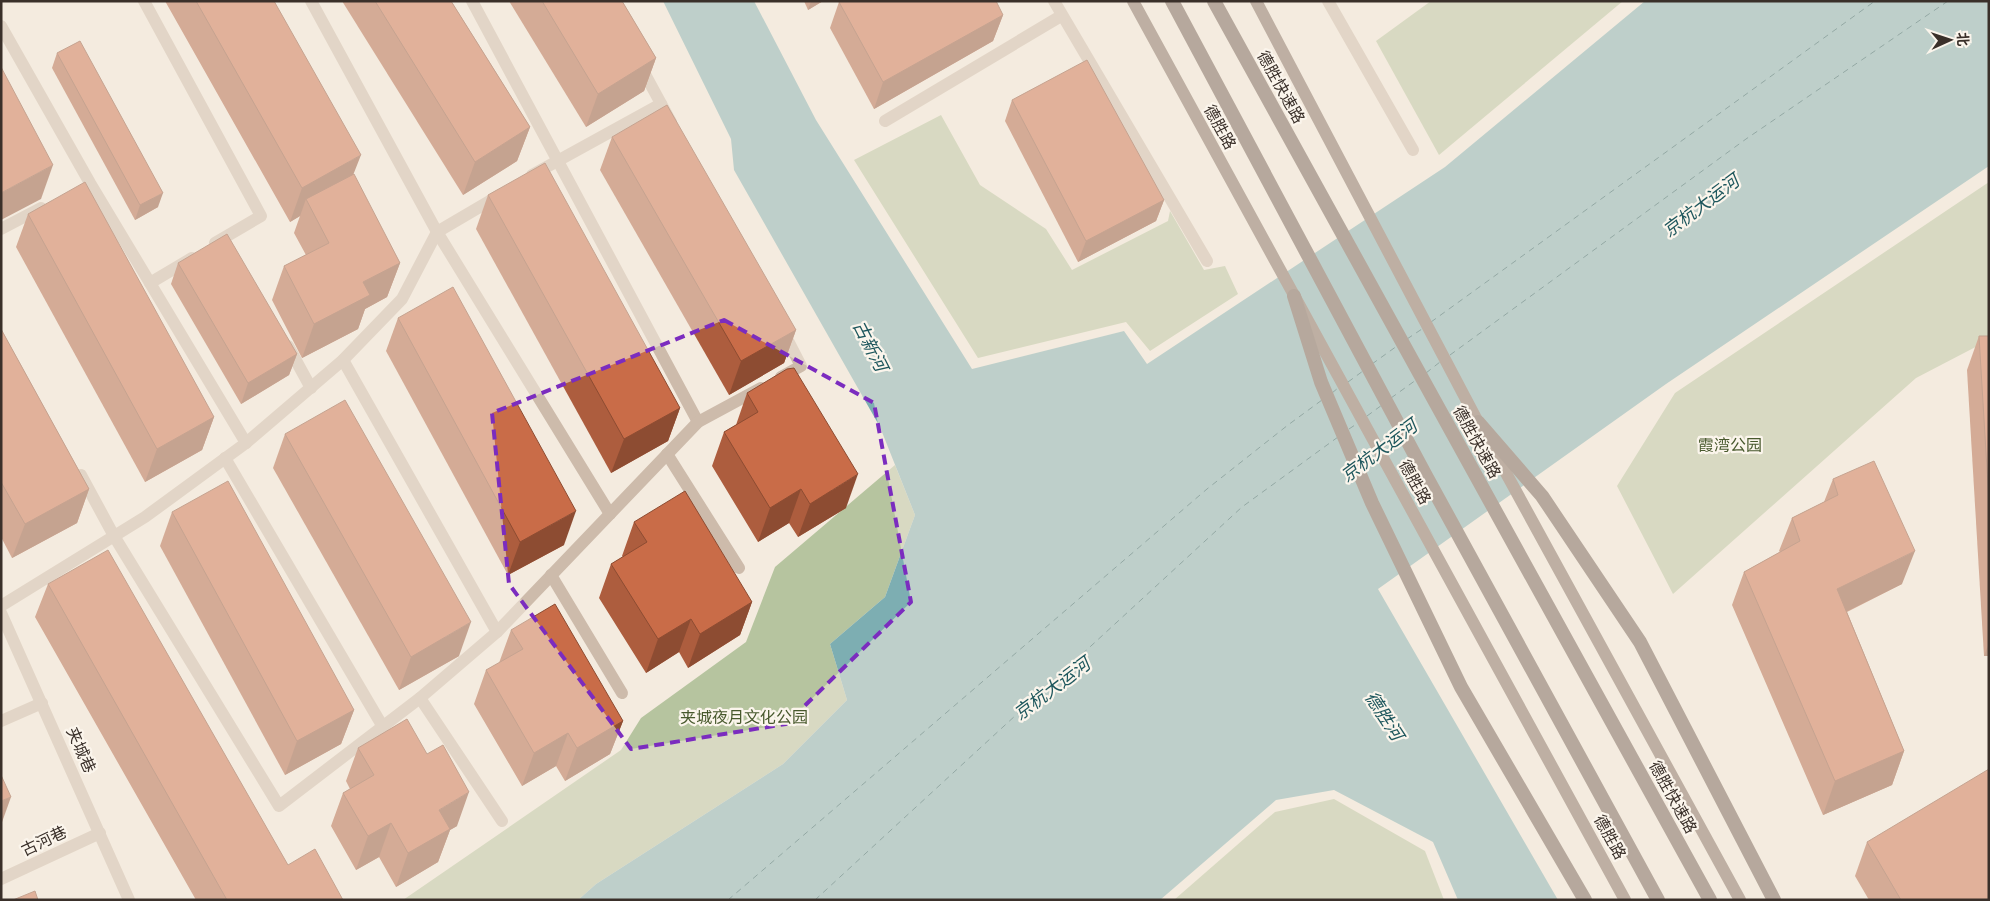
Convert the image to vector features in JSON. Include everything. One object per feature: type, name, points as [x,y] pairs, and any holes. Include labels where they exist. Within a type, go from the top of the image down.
[{"type":"highway","points":[[1172,1],[1420,466],[1658,900]]},
{"type":"highway","name":"德胜快速路","points":[[1214,1],[1710,900]]},
{"type":"highway","points":[[1294,296],[1320,382],[1372,503],[1461,687],[1585,900]]},
{"type":"highway","points":[[1478,422],[1542,496],[1640,642],[1774,900]]},
{"type":"main road","name":"德胜路","points":[[1132,1],[1625,900]]},
{"type":"main road","points":[[1256,1],[1478,422],[1740,900]]},
{"type":"street","points":[[144,1],[261,216],[230,240],[150,283]]},
{"type":"street","points":[[312,1],[437,232],[610,514]]},
{"type":"street","points":[[472,1],[698,422]]},
{"type":"street","points":[[1054,1],[1061,16],[1207,261]]},
{"type":"street","points":[[1328,1],[1413,150]]},
{"type":"street","points":[[885,121],[1061,16]]},
{"type":"street","points":[[1,26],[85,185],[150,283],[246,443]]},
{"type":"street","points":[[634,53],[675,130]]},
{"type":"street","points":[[1,606],[145,516],[246,443],[344,360],[402,300],[437,232],[558,160],[661,104]]},
{"type":"street","points":[[1,229],[54,201]]},
{"type":"street","points":[[76,468],[114,536],[279,806],[420,698],[497,632],[698,422],[801,366],[779,324]]},
{"type":"street","points":[[283,337],[310,388]]},
{"type":"street","points":[[344,360],[497,632]]},
{"type":"street","points":[[667,454],[739,568]]},
{"type":"street","points":[[225,458],[382,727]]},
{"type":"street","points":[[551,575],[622,693]]},
{"type":"street","name":"夹城巷","points":[[1,614],[129,900]]},
{"type":"street","points":[[420,698],[502,821]]},
{"type":"street","points":[[1,721],[42,703]]},
{"type":"street","name":"古河巷","points":[[1,879],[100,833]]},
{"type":"highlighted area","points":[[724,320],[874,403],[911,602],[786,724],[631,749],[509,584],[492,413]]},
{"type":"green space","points":[[1431,1],[1623,1],[1439,155],[1376,41]]},
{"type":"green space","points":[[941,115],[980,185],[1046,229],[1072,270],[1168,221],[1170,211],[1204,270],[1225,266],[1238,294],[1150,351],[1126,322],[978,358],[854,160]]},
{"type":"green space","name":"霞湾公园","points":[[1989,182],[1989,340],[1916,378],[1673,594],[1617,486],[1675,393]]},
{"type":"green space","name":"夹城夜月文化公园","points":[[895,465],[915,515],[885,597],[830,644],[847,700],[783,764],[596,884],[578,900],[403,900],[621,750],[641,718],[746,642],[775,567]]},
{"type":"green space","points":[[1334,799],[1425,851],[1444,900],[1174,900],[1275,812]]},
{"type":"water","points":[[663,1],[754,1],[816,120],[972,369],[1124,331],[1147,364],[1445,167],[1645,1],[1989,1],[1989,166],[1666,384],[1378,589],[1558,900],[1458,900],[1433,842],[1334,790],[1276,800],[1160,900],[578,900],[596,884],[783,764],[847,700],[830,644],[885,597],[915,515],[880,427],[734,170],[731,139]]},
{"type":"building","points":[[196,1],[274,1],[361,155],[302,188]]},
{"type":"building","points":[[375,1],[451,1],[530,127],[475,162]]},
{"type":"building","points":[[542,1],[622,1],[656,58],[598,94]]},
{"type":"building","points":[[996,1],[1003,15],[883,82],[839,2]]},
{"type":"building","points":[[80,41],[163,193],[140,205],[57,53]]},
{"type":"building","points":[[1087,60],[1164,200],[1086,241],[1012,100]]},
{"type":"building","points":[[1,67],[53,165],[1,193]]},
{"type":"building","points":[[667,105],[796,330],[741,361],[612,137]]},
{"type":"building","points":[[545,163],[680,408],[624,439],[488,195]]},
{"type":"building","points":[[354,174],[400,263],[363,282],[370,295],[314,324],[284,266],[329,243],[306,199]]},
{"type":"building","points":[[85,182],[214,417],[157,449],[28,214]]},
{"type":"building","points":[[227,234],[297,354],[248,383],[178,263]]},
{"type":"building","points":[[453,287],[576,511],[520,542],[398,318]]},
{"type":"building","points":[[1,329],[89,489],[25,524],[1,482]]},
{"type":"building","points":[[1979,336],[1989,336],[1989,502]]},
{"type":"building","points":[[794,368],[858,474],[810,504],[801,489],[770,508],[724,432],[758,412],[747,393],[787,369]]},
{"type":"building","points":[[345,400],[471,622],[411,657],[285,434]]},
{"type":"building","points":[[1874,461],[1915,551],[1837,589],[1904,751],[1835,781],[1744,572],[1800,541],[1792,518],[1838,495],[1833,479]]},
{"type":"building","points":[[228,481],[354,710],[297,741],[172,512]]},
{"type":"building","points":[[685,491],[752,602],[700,634],[691,619],[658,639],[611,564],[647,542],[634,522]]},
{"type":"building","points":[[108,550],[288,865],[315,849],[343,900],[227,900],[48,584]]},
{"type":"building","points":[[555,604],[623,721],[577,748],[568,733],[534,753],[486,670],[523,649],[511,630]]},
{"type":"building","points":[[407,719],[427,754],[443,745],[469,792],[439,810],[450,829],[408,853],[391,823],[368,836],[343,793],[374,775],[358,748]]},
{"type":"building","points":[[1989,769],[1989,900],[1901,900],[1867,842]]},
{"type":"building","points":[[1,775],[11,797],[1,801]]},
{"type":"building","points":[[35,891],[38,900],[13,900]]},
{"type":"ferry route","points":[[1431,322],[1875,1]]},
{"type":"ferry route","points":[[1450,355],[1746,139],[1948,1]]},
{"type":"ferry route","points":[[1407,339],[1422,329]]},
{"type":"ferry route","points":[[1372,364],[1397,346]]},
{"type":"ferry route","points":[[1426,373],[1440,362]]},
{"type":"ferry route","points":[[1348,382],[1363,371]]},
{"type":"ferry route","points":[[1391,398],[1416,380]]},
{"type":"ferry route","points":[[1332,393],[1338,388]]},
{"type":"ferry route","points":[[728,900],[1207,489],[1322,400]]},
{"type":"ferry route","points":[[1367,416],[1382,405]]},
{"type":"ferry route","points":[[1349,429],[1358,423]]},
{"type":"ferry route","points":[[815,900],[1242,507],[1338,437]]},
{"type":"water label","name":"京杭大运河","points":[[1701,206]]},
{"type":"water label","name":"古新河","points":[[870,346]]},
{"type":"water label","name":"京杭大运河","points":[[1379,451]]},
{"type":"water label","name":"京杭大运河","points":[[1052,689]]},
{"type":"water label","name":"德胜河","points":[[1384,716]]}]
